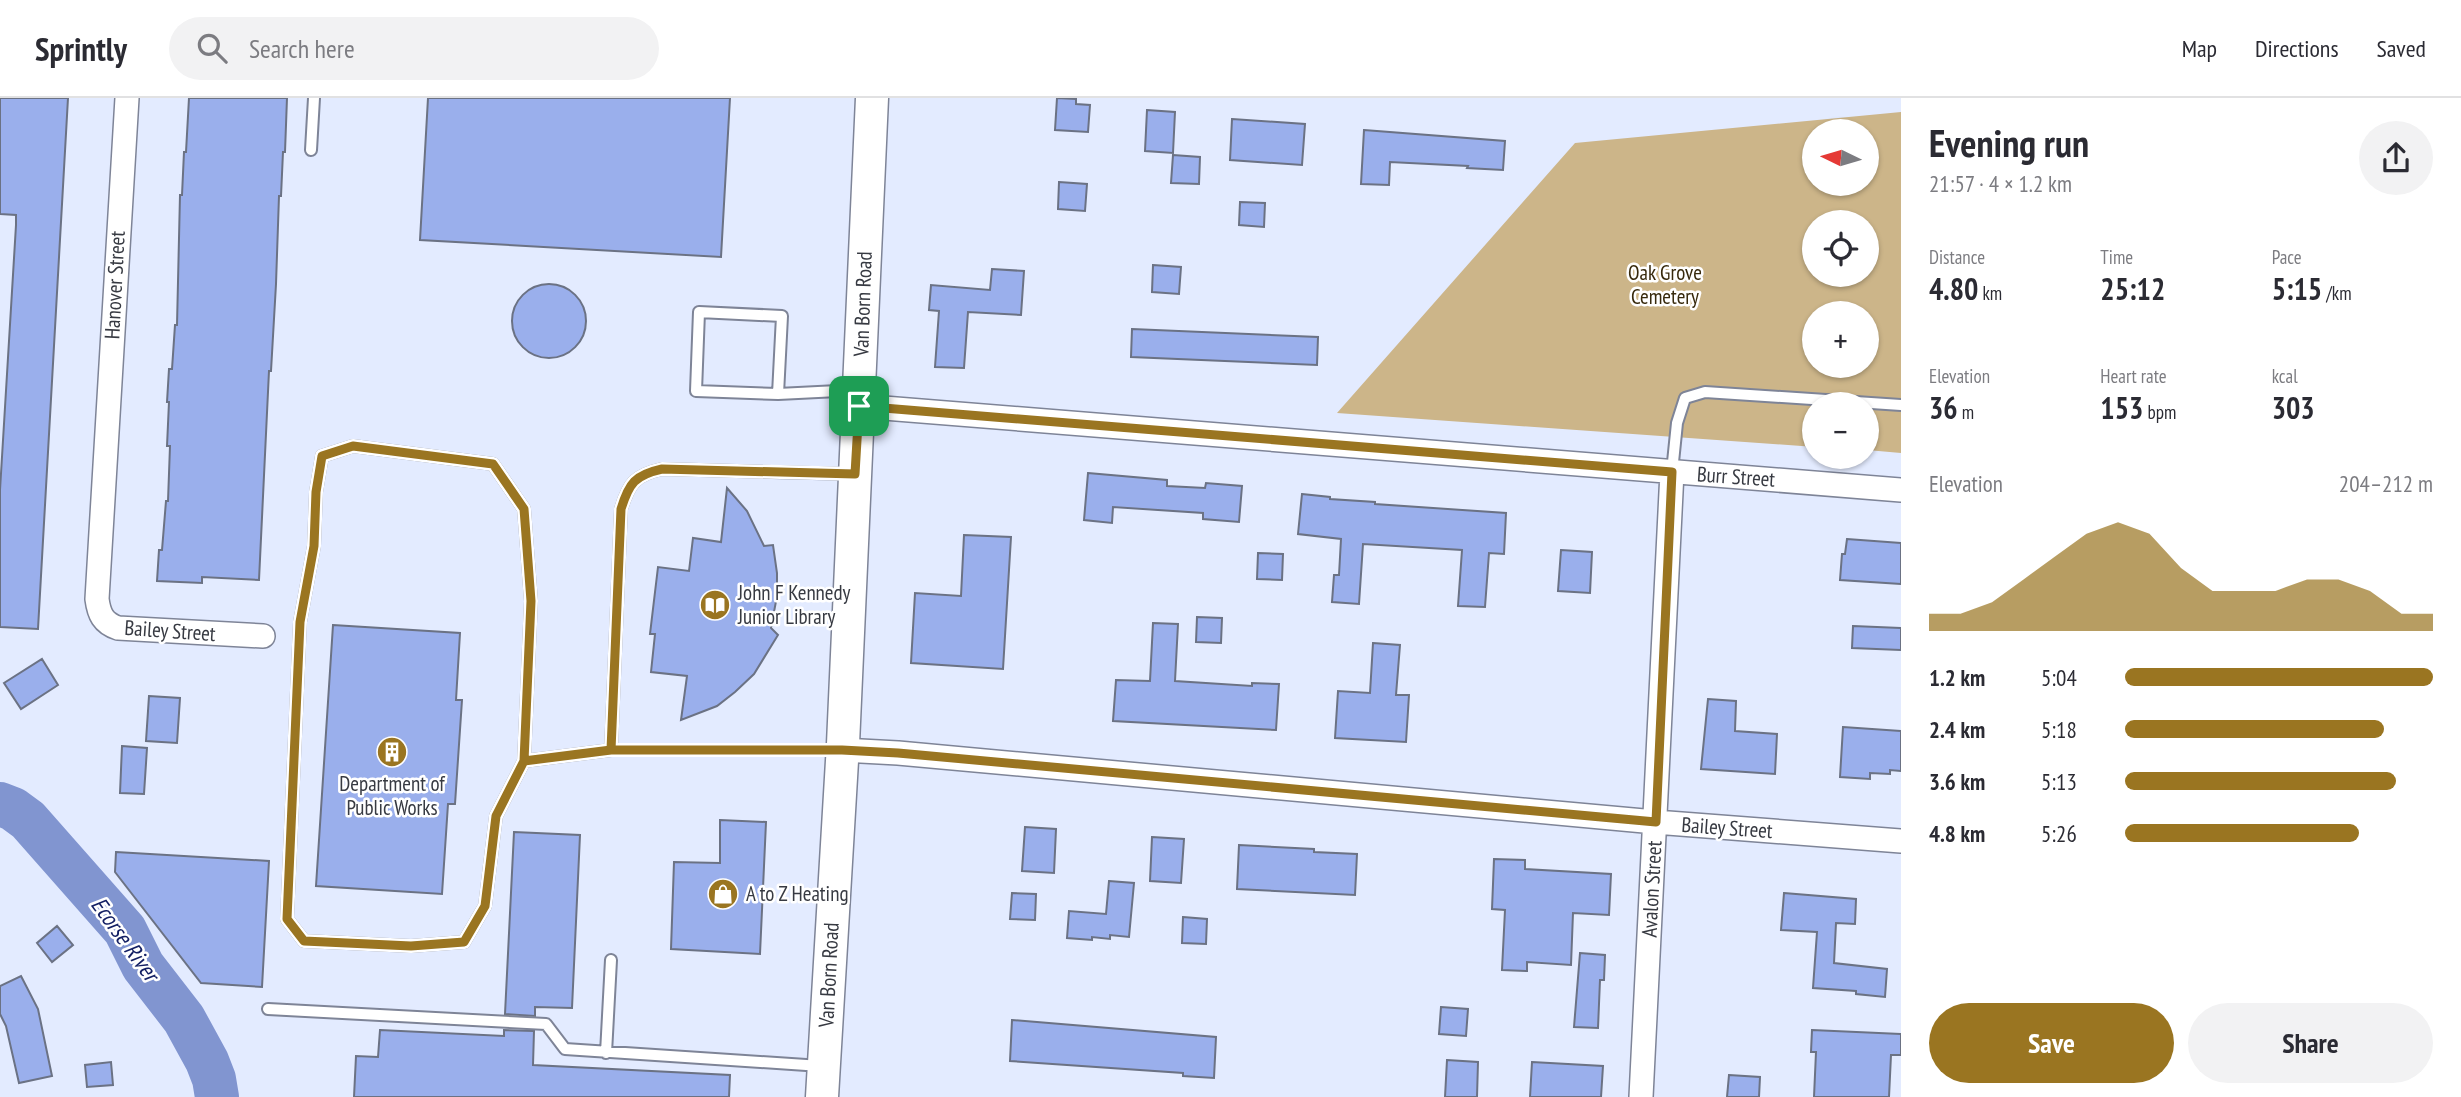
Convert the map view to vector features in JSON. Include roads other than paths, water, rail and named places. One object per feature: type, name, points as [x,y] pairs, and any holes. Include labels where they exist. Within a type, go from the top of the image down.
[{"type":"main road","name":"Van Born Road","points":[[822,1097],[860,398],[872,98]]},
{"type":"street","name":"Hanover Street","points":[[104,471],[127,98]]},
{"type":"street","name":"Burr Street","points":[[860,398],[1672,472],[1901,490]]},
{"type":"street","name":"Bailey Street","points":[[104,471],[97,599],[103,620],[110,625],[126,629],[263,636]]},
{"type":"street","name":"Avalon Street","points":[[1642,1097],[1672,472]]},
{"type":"street","name":"Bailey Street","points":[[842,750],[1901,841]]},
{"type":"lane","points":[[311,150],[314,98]]},
{"type":"lane","points":[[778,394],[782,316],[699,312],[696,391],[860,398]]},
{"type":"lane","points":[[1672,472],[1677,423],[1685,398],[1705,392],[1901,405]]},
{"type":"lane","points":[[353,446],[493,464],[524,509],[531,601],[524,761],[496,816],[485,906],[464,942],[411,946],[304,941],[287,919],[300,622],[314,546],[316,492],[322,456],[353,446]]},
{"type":"lane","points":[[611,750],[621,509],[626,493],[642,473],[662,469],[855,474]]},
{"type":"lane","points":[[524,761],[611,750],[842,750]]},
{"type":"lane","points":[[606,1053],[611,960]]},
{"type":"lane","points":[[268,1009],[546,1024],[565,1049],[824,1066]]},
{"type":"waterway","name":"Ecorse River","points":[[0,804],[13,809],[28,820],[125,930],[143,966],[184,1019],[207,1061],[217,1097]]},
{"type":"place","name":"John F Kennedy Junior Library","points":[[715,605]]},
{"type":"place","name":"Department of Public Works","points":[[392,752]]},
{"type":"place","name":"A to Z Heating","points":[[723,894]]},
{"type":"park label","name":"Oak Grove Cemetery","points":[[1665,285]]}]
